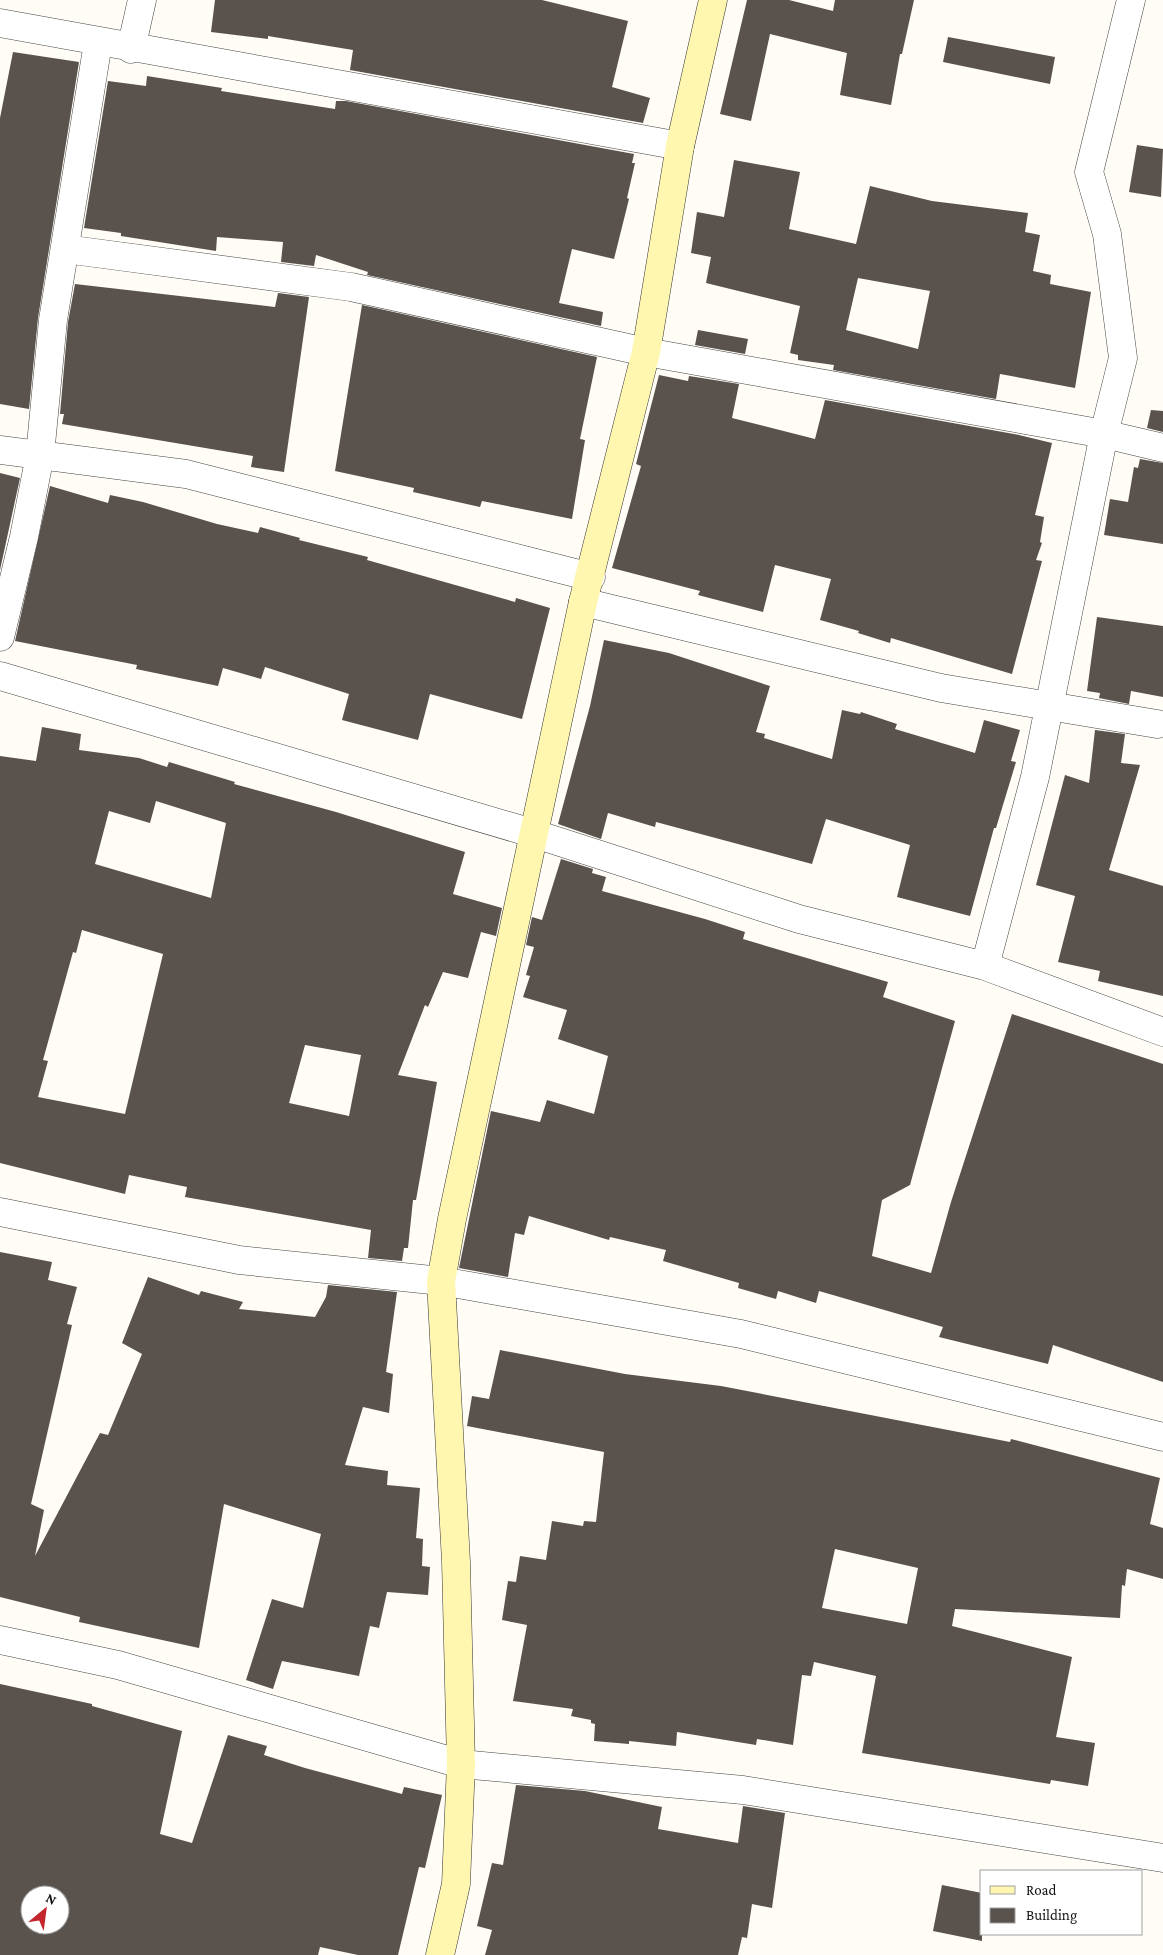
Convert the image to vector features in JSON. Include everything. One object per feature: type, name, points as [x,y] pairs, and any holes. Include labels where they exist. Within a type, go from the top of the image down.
[{"type":"main road","points":[[440,1955],[456,1884],[461,1764],[456,1562],[441,1280],[532,833],[587,589],[646,352],[680,146],[713,0]]},
{"type":"street","points":[[131,49],[142,0]]},
{"type":"street","points":[[985,966],[1036,777],[1104,434],[1123,358],[1107,234],[1089,172],[1131,0]]},
{"type":"street","points":[[0,24],[680,146]]},
{"type":"street","points":[[0,637],[24,537],[40,456],[53,320],[98,43]]},
{"type":"street","points":[[65,249],[351,287],[646,352],[1104,434],[1163,448]]},
{"type":"street","points":[[0,450],[186,474],[941,688],[1157,724]]},
{"type":"street","points":[[0,676],[532,833],[799,918],[985,966],[1163,1032]]},
{"type":"street","points":[[0,1212],[239,1260],[441,1280],[741,1334],[1163,1438]]},
{"type":"street","points":[[0,1640],[118,1665],[461,1764],[743,1790],[1163,1858]]},
{"type":"building","points":[[215,0],[542,0],[628,21],[612,87],[650,98],[643,123],[350,70],[353,50],[268,36],[268,39],[211,32]]},
{"type":"building","points":[[747,0],[789,0],[833,11],[835,0],[914,0],[902,54],[900,54],[891,105],[840,95],[847,53],[770,34],[751,121],[720,114]]},
{"type":"building","points":[[948,37],[1055,57],[1050,84],[943,62]]},
{"type":"building","points":[[13,52],[79,62],[38,318],[29,409],[0,404],[0,118]]},
{"type":"building","points":[[147,76],[222,88],[221,91],[335,109],[336,101],[346,101],[634,154],[632,163],[635,163],[627,198],[629,199],[614,259],[572,249],[559,303],[603,312],[601,326],[367,275],[368,272],[316,255],[314,266],[281,262],[283,242],[217,237],[216,251],[121,236],[121,233],[84,228],[108,81],[146,86]]},
{"type":"building","points":[[1137,145],[1163,149],[1161,197],[1129,192]]},
{"type":"building","points":[[734,160],[800,172],[789,229],[856,244],[870,186],[932,201],[1028,213],[1025,232],[1040,235],[1033,271],[1051,275],[1050,284],[1091,292],[1075,388],[1000,374],[996,399],[833,370],[834,365],[798,360],[798,355],[790,353],[800,306],[706,283],[711,257],[691,253],[697,212],[724,217]],"holes":[[[858,278],[930,291],[918,349],[846,330]]]},
{"type":"building","points":[[75,284],[275,307],[278,293],[309,297],[284,472],[251,467],[253,456],[62,424],[64,414],[60,414],[68,322]]},
{"type":"building","points":[[362,305],[597,357],[580,439],[585,440],[572,519],[482,501],[480,507],[413,492],[414,488],[335,471]]},
{"type":"building","points":[[698,330],[748,339],[745,354],[695,345]]},
{"type":"building","points":[[659,375],[688,381],[689,376],[739,384],[732,418],[815,439],[825,400],[1019,435],[1052,443],[1035,515],[1044,517],[1040,542],[1042,543],[1036,560],[1042,561],[1012,674],[891,638],[890,643],[858,633],[859,631],[820,620],[831,579],[775,565],[763,612],[698,595],[700,591],[612,568],[641,466],[636,464]]},
{"type":"building","points":[[1151,410],[1163,411],[1163,432],[1147,428]]},
{"type":"building","points":[[1140,459],[1163,463],[1163,544],[1104,535],[1110,499],[1128,502],[1134,467],[1138,468]]},
{"type":"building","points":[[0,473],[20,478],[0,570]]},
{"type":"building","points":[[50,486],[108,503],[110,495],[143,502],[217,524],[258,533],[260,527],[300,538],[299,540],[368,557],[367,560],[515,602],[516,598],[550,608],[522,719],[430,694],[418,740],[342,720],[349,694],[265,667],[261,679],[223,668],[218,686],[136,669],[137,665],[15,641]]},
{"type":"building","points":[[1097,617],[1163,626],[1163,697],[1131,691],[1129,704],[1099,698],[1100,693],[1087,691]]},
{"type":"building","points":[[604,640],[669,653],[770,686],[756,732],[765,734],[764,738],[832,759],[842,710],[860,714],[861,712],[897,724],[895,729],[975,753],[984,720],[1020,730],[1011,761],[1016,762],[996,828],[994,828],[970,916],[897,897],[910,845],[826,819],[812,864],[656,822],[655,827],[608,813],[601,839],[558,824],[590,706]]},
{"type":"building","points":[[42,727],[81,734],[79,750],[139,758],[167,767],[169,762],[235,782],[234,784],[336,812],[465,852],[453,894],[502,908],[496,936],[481,932],[468,978],[443,972],[428,1007],[425,1005],[398,1075],[437,1082],[416,1200],[413,1200],[408,1248],[404,1248],[402,1261],[368,1258],[371,1230],[185,1197],[187,1187],[129,1175],[125,1194],[0,1163],[0,756],[36,761]],"holes":[[[156,801],[226,823],[211,898],[95,864],[109,811],[150,823]],[[82,930],[163,954],[125,1114],[38,1097],[48,1061],[43,1060],[73,952],[76,953]],[[305,1045],[361,1055],[349,1116],[289,1103]]]},
{"type":"building","points":[[1095,730],[1125,734],[1121,763],[1140,765],[1109,870],[1163,886],[1163,996],[1098,981],[1100,971],[1058,962],[1075,896],[1036,885],[1065,775],[1089,783]]},
{"type":"building","points":[[561,859],[593,869],[592,873],[606,877],[602,891],[705,919],[745,932],[743,939],[888,982],[883,997],[955,1021],[910,1185],[882,1200],[872,1256],[931,1273],[951,1202],[1012,1014],[1163,1064],[1163,1382],[1053,1345],[1048,1364],[939,1337],[943,1327],[819,1291],[816,1303],[778,1291],[776,1299],[738,1288],[739,1283],[663,1261],[666,1250],[610,1237],[609,1240],[529,1216],[524,1235],[515,1233],[508,1277],[459,1268],[491,1111],[540,1122],[547,1100],[594,1114],[608,1056],[558,1039],[567,1010],[523,997],[530,976],[526,975],[534,947],[526,945],[532,917],[542,920]]},
{"type":"building","points":[[0,1252],[52,1262],[48,1280],[77,1287],[67,1324],[72,1325],[31,1504],[44,1510],[35,1556],[100,1433],[108,1435],[142,1354],[122,1343],[148,1277],[199,1295],[201,1291],[243,1302],[239,1309],[315,1317],[326,1297],[328,1285],[397,1292],[386,1372],[393,1374],[389,1413],[363,1407],[345,1465],[388,1471],[387,1485],[420,1488],[416,1538],[423,1539],[422,1566],[430,1567],[428,1595],[387,1592],[379,1628],[370,1626],[359,1676],[282,1661],[273,1689],[246,1680],[272,1599],[303,1608],[321,1534],[224,1504],[199,1648],[79,1622],[80,1617],[0,1597]]},
{"type":"building","points":[[500,1350],[625,1374],[721,1386],[1010,1442],[1011,1439],[1160,1478],[1150,1524],[1163,1528],[1163,1579],[1127,1569],[1125,1586],[1122,1585],[1120,1618],[955,1609],[952,1626],[1072,1657],[1056,1737],[1095,1743],[1088,1786],[1051,1780],[1050,1784],[862,1753],[876,1676],[814,1662],[811,1676],[802,1675],[793,1745],[757,1739],[756,1745],[677,1732],[676,1746],[629,1741],[629,1744],[594,1741],[595,1724],[591,1723],[591,1720],[571,1716],[573,1709],[513,1701],[527,1625],[502,1620],[508,1581],[516,1582],[520,1556],[546,1560],[552,1521],[583,1526],[584,1521],[596,1522],[604,1452],[467,1426],[472,1396],[489,1399]],"holes":[[[835,1549],[918,1568],[907,1624],[822,1608]]]},
{"type":"building","points":[[0,1684],[92,1704],[92,1706],[182,1731],[160,1834],[192,1843],[228,1735],[267,1746],[264,1755],[305,1768],[402,1794],[404,1787],[442,1795],[425,1868],[419,1867],[398,1955],[358,1955],[320,1947],[318,1955],[0,1955]]},
{"type":"building","points":[[516,1785],[585,1791],[662,1807],[658,1829],[738,1843],[743,1806],[785,1813],[772,1908],[752,1904],[747,1938],[742,1937],[738,1955],[485,1955],[492,1930],[477,1926],[492,1863],[503,1865]]},
{"type":"building","points":[[942,1885],[980,1893],[980,1935],[982,1935],[982,1941],[933,1931]]}]
